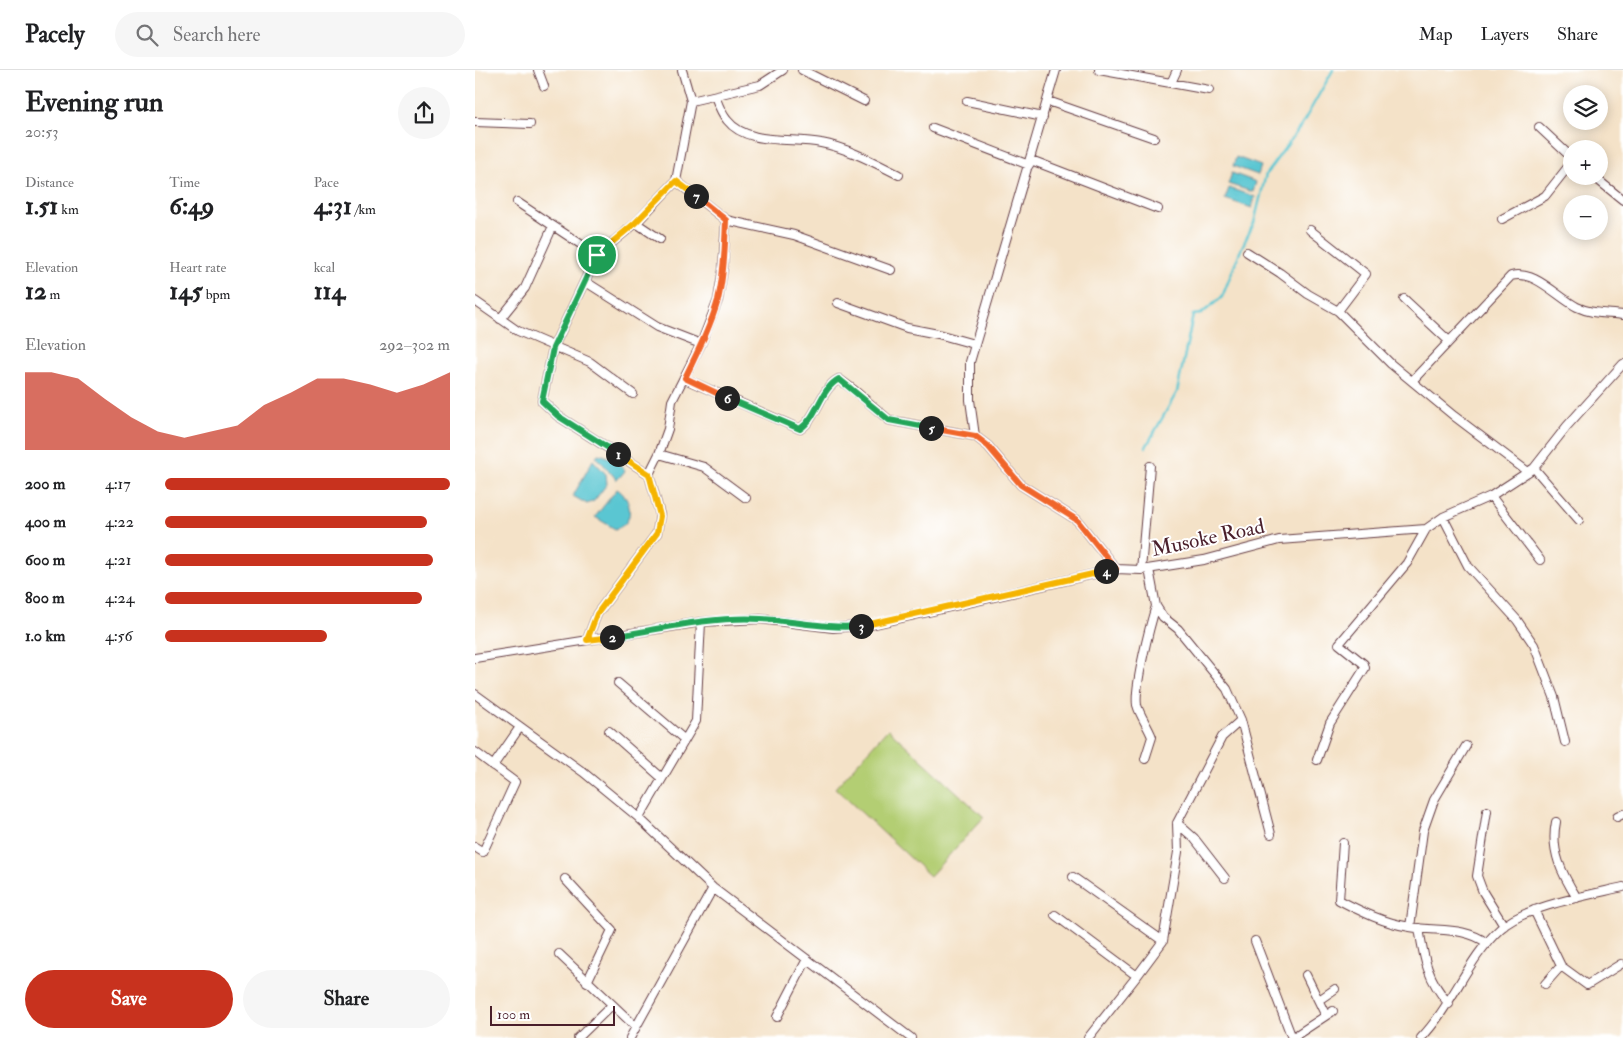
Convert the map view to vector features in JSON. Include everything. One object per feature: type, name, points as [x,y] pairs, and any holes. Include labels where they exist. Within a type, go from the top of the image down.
[{"type":"street","points":[[538,70],[544,86]]},
{"type":"street","points":[[649,474],[558,416],[542,401],[553,348],[586,282],[597,255],[635,223],[676,181],[691,101],[682,70]]},
{"type":"street","points":[[691,101],[759,85],[783,70]]},
{"type":"street","points":[[802,70],[864,101]]},
{"type":"street","points":[[975,436],[969,375],[974,344],[1056,70]]},
{"type":"street","points":[[1099,70],[1209,90]]},
{"type":"street","points":[[1171,83],[1177,70]]},
{"type":"street","points":[[715,96],[723,115],[735,128],[768,139],[821,143],[869,160],[899,175]]},
{"type":"street","points":[[967,101],[1043,117]]},
{"type":"street","points":[[1048,101],[1154,138]]},
{"type":"street","points":[[475,122],[529,124]]},
{"type":"street","points":[[1539,127],[1563,150]]},
{"type":"street","points":[[933,128],[1158,209]]},
{"type":"street","points":[[1502,219],[1545,196],[1563,173]]},
{"type":"street","points":[[676,181],[726,220],[795,235],[891,270]]},
{"type":"street","points":[[1604,185],[1623,200]]},
{"type":"street","points":[[517,202],[597,255]]},
{"type":"street","points":[[587,640],[597,614],[657,533],[660,516],[649,474],[668,429],[672,401],[701,344],[718,300],[723,269],[726,220]]},
{"type":"street","points":[[635,223],[660,239]]},
{"type":"street","points":[[500,320],[525,288],[553,226]]},
{"type":"street","points":[[1310,230],[1366,274],[1338,311]]},
{"type":"street","points":[[1247,252],[1308,294],[1338,311],[1391,364],[1454,416],[1531,470],[1579,520]]},
{"type":"street","points":[[1412,381],[1504,280],[1517,274],[1523,274],[1540,283],[1577,307],[1593,312],[1623,315]]},
{"type":"street","points":[[586,282],[657,327],[701,344]]},
{"type":"street","points":[[1404,299],[1449,341]]},
{"type":"street","points":[[475,301],[500,320],[553,348],[590,362],[633,394]]},
{"type":"street","points":[[838,303],[907,328],[974,344]]},
{"type":"street","name":"Musoke Road","points":[[475,658],[701,622],[760,619],[833,628],[871,625],[1116,569],[1141,570],[1204,560],[1279,540],[1425,528],[1443,517],[1491,496],[1531,470],[1567,426],[1623,364]]},
{"type":"street","points":[[685,378],[800,429],[808,423],[831,384],[839,379],[849,385],[889,420],[975,436],[988,446],[1021,485],[1077,520],[1116,569]]},
{"type":"street","points":[[659,454],[704,468],[746,498]]},
{"type":"street","points":[[1141,570],[1150,466]]},
{"type":"street","points":[[1491,496],[1541,560]]},
{"type":"street","points":[[1443,517],[1468,566],[1517,620],[1534,645],[1554,697],[1565,742]]},
{"type":"street","points":[[1317,760],[1330,723],[1365,668],[1365,664],[1339,644],[1407,563],[1425,528]]},
{"type":"street","points":[[1145,759],[1151,737],[1139,710],[1137,693],[1149,627],[1155,606],[1149,569]]},
{"type":"street","points":[[1155,606],[1163,617],[1177,629],[1227,689],[1241,720],[1271,834]]},
{"type":"street","points":[[639,818],[696,721],[701,622]]},
{"type":"street","points":[[618,683],[685,740]]},
{"type":"street","points":[[475,694],[583,772],[639,818],[713,888],[911,1038]]},
{"type":"street","points":[[1088,1038],[1163,941],[1178,852],[1177,823],[1222,737],[1241,720]]},
{"type":"street","points":[[493,766],[520,726]]},
{"type":"street","points":[[609,731],[662,778]]},
{"type":"street","points":[[1449,1004],[1435,988],[1428,974],[1414,928],[1423,831],[1434,800],[1466,746]]},
{"type":"street","points":[[475,752],[515,782],[483,852],[475,847]]},
{"type":"street","points":[[1487,811],[1477,876],[1483,892],[1504,926]]},
{"type":"street","points":[[1556,822],[1553,836],[1561,871],[1577,898]]},
{"type":"street","points":[[1177,823],[1194,838],[1225,878]]},
{"type":"street","points":[[1343,843],[1339,900],[1373,918],[1414,928],[1453,930],[1476,935],[1487,943]]},
{"type":"street","points":[[1073,877],[1163,941]]},
{"type":"street","points":[[565,879],[612,930],[587,982]]},
{"type":"street","points":[[1421,1038],[1449,1004],[1487,943],[1504,926],[1534,910],[1623,887]]},
{"type":"street","points":[[631,1038],[635,1026],[713,888]]},
{"type":"street","points":[[1534,910],[1561,966],[1587,985],[1621,964]]},
{"type":"street","points":[[1055,915],[1137,976]]},
{"type":"street","points":[[1255,941],[1292,1038],[1329,1013],[1319,1000],[1306,975]]},
{"type":"street","points":[[559,954],[635,1026]]},
{"type":"street","points":[[777,1017],[807,959]]},
{"type":"street","points":[[1545,984],[1561,966]]},
{"type":"street","points":[[1319,1000],[1335,989]]},
{"type":"street","points":[[578,1038],[612,1005]]},
{"type":"green space","points":[[888,729],[984,817],[930,876],[835,788]]},
{"type":"water","points":[[1236,157],[1261,166],[1258,175],[1233,166]]},
{"type":"water","points":[[1232,173],[1256,182],[1253,192],[1228,184]]},
{"type":"water","points":[[1229,188],[1255,197],[1252,208],[1225,199]]},
{"type":"water","points":[[598,454],[613,460],[625,471],[617,480],[596,456]]},
{"type":"water","points":[[593,460],[606,474],[607,484],[594,501],[587,504],[573,496]]},
{"type":"water","points":[[617,489],[626,498],[629,517],[622,526],[615,529],[595,517]]},
{"type":"waterway","points":[[1146,447],[1177,392],[1193,315],[1201,314],[1222,297],[1254,223],[1266,174],[1301,126],[1333,70]]},
{"type":"route","points":[[676,181],[726,220],[723,269],[718,300],[707,330],[685,378],[800,429],[808,423],[831,384],[839,379],[843,380],[889,420],[975,436],[988,446],[1021,485],[1077,520],[1116,569],[871,625],[833,628],[760,619],[701,622],[587,640],[597,614],[657,533],[660,516],[649,474],[558,416],[542,401],[553,348],[586,282],[597,255],[635,223],[676,181]]}]
